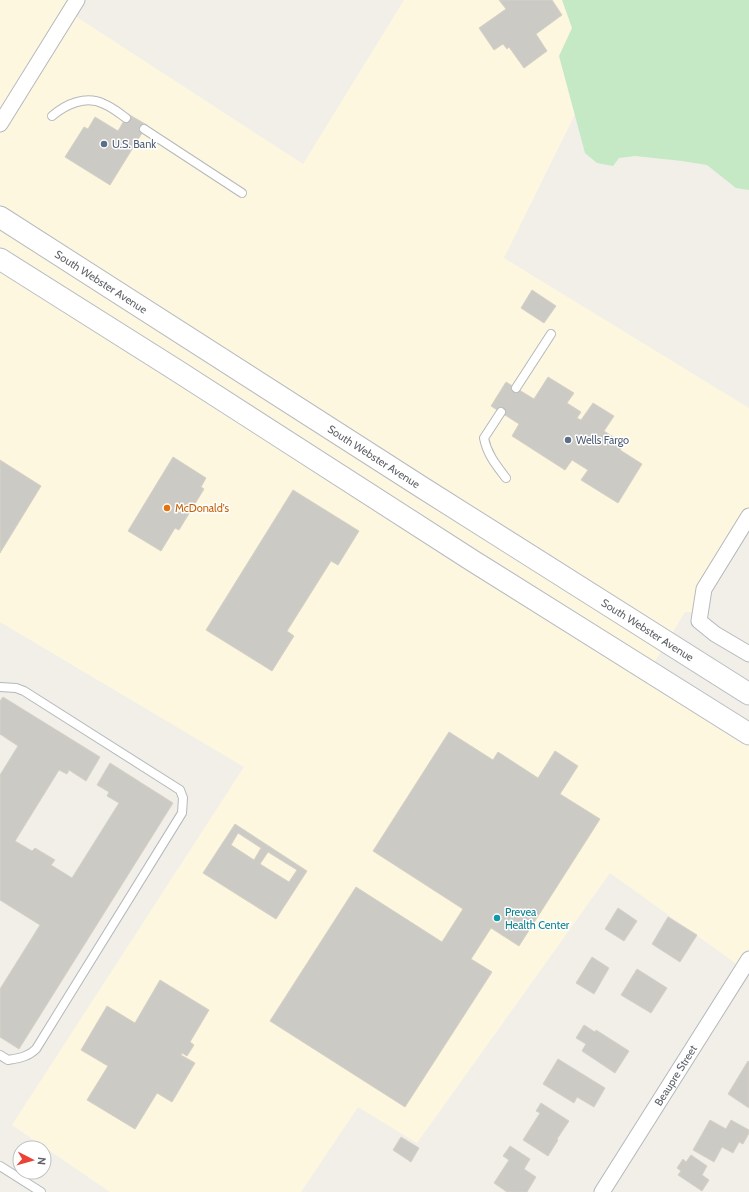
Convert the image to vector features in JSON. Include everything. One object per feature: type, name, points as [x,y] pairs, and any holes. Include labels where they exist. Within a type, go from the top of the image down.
[{"type":"main road","name":"South Webster Avenue","points":[[0,217],[749,694]]},
{"type":"main road","points":[[0,259],[473,561],[749,734]]},
{"type":"street","points":[[0,124],[76,0]]},
{"type":"street","points":[[749,516],[704,589],[699,621],[715,634],[749,654]]},
{"type":"street","name":"Beaupre Street","points":[[602,1192],[749,959]]},
{"type":"lane","points":[[52,116],[63,107],[79,101],[92,100],[104,104],[126,118]]},
{"type":"lane","points":[[144,130],[242,193]]},
{"type":"lane","points":[[516,388],[551,334]]},
{"type":"lane","points":[[501,412],[484,438],[486,449],[490,457],[506,478]]},
{"type":"lane","points":[[0,687],[16,688],[24,691],[180,790],[183,798],[182,814],[36,1049],[22,1058],[8,1060],[0,1055]]},
{"type":"lane","points":[[0,1166],[42,1192]]},
{"type":"shaded area","points":[[0,0],[77,0],[69,12],[303,164],[404,0],[587,0],[613,37],[504,258],[749,408],[749,516],[700,612],[685,612],[649,671],[749,734],[749,973],[610,873],[417,1143],[358,1107],[301,1192],[110,1192],[52,1152],[52,1140],[34,1140],[12,1125],[244,767],[0,622]]},
{"type":"green space","points":[[562,0],[749,0],[749,190],[736,188],[707,165],[635,156],[619,158],[613,166],[597,163],[585,153],[559,56],[572,28]]},
{"type":"building","points":[[499,0],[552,0],[562,15],[536,34],[547,51],[524,68],[509,47],[507,49],[503,44],[494,50],[479,28],[506,9]]},
{"type":"building","name":"U.S. Bank","points":[[128,114],[147,125],[110,185],[65,157],[84,127],[88,129],[95,117],[118,131]]},
{"type":"building","points":[[532,290],[556,306],[544,323],[521,308]]},
{"type":"building","name":"Wells Fargo","points":[[548,377],[574,393],[567,403],[581,412],[577,418],[581,420],[593,403],[614,416],[604,431],[624,444],[620,450],[642,464],[618,503],[581,480],[588,470],[572,460],[565,470],[512,436],[519,424],[491,406],[506,382],[534,399]]},
{"type":"building","name":"McDonald's","points":[[173,457],[206,478],[201,487],[204,489],[179,530],[175,528],[161,551],[128,531]]},
{"type":"building","points":[[0,460],[41,486],[0,553]]},
{"type":"building","points":[[293,490],[359,531],[338,565],[331,561],[287,631],[294,636],[272,671],[206,630]]},
{"type":"building","points":[[3,697],[100,757],[86,781],[69,770],[67,774],[59,770],[15,841],[32,851],[35,848],[55,860],[51,865],[72,878],[119,803],[107,796],[109,792],[97,785],[110,763],[173,803],[19,1049],[0,1037],[0,989],[40,925],[0,900],[0,775],[18,746],[0,734],[0,701]]},
{"type":"building","name":"Prevea Health Center","points":[[449,732],[493,760],[498,752],[538,778],[555,751],[578,766],[560,794],[600,819],[519,946],[491,928],[471,959],[492,972],[405,1107],[270,1021],[356,887],[442,942],[463,909],[373,851]]},
{"type":"building","points":[[235,824],[307,871],[276,919],[203,873]],"holes":[[[238,833],[261,848],[254,860],[231,845]],[[268,852],[297,870],[289,882],[260,864]]]},
{"type":"building","points":[[618,908],[637,921],[624,941],[605,929]]},
{"type":"building","points":[[668,917],[697,935],[680,962],[652,944]]},
{"type":"building","points":[[592,957],[609,968],[594,994],[576,983]]},
{"type":"building","points":[[637,969],[667,988],[651,1013],[621,995]]},
{"type":"building","points":[[160,980],[209,1010],[190,1042],[194,1045],[187,1056],[182,1053],[181,1055],[195,1063],[172,1102],[157,1093],[135,1129],[87,1100],[108,1066],[81,1050],[107,1006],[135,1023]]},
{"type":"building","points":[[584,1025],[595,1032],[596,1030],[629,1051],[615,1073],[582,1051],[586,1044],[576,1038]]},
{"type":"building","points":[[558,1059],[605,1088],[594,1107],[577,1097],[574,1103],[543,1084]]},
{"type":"building","points":[[748,1061],[749,1062],[749,1108],[728,1094]]},
{"type":"building","points":[[541,1103],[569,1121],[548,1156],[523,1140],[540,1113],[536,1111]]},
{"type":"building","points":[[710,1120],[726,1129],[731,1120],[749,1130],[743,1144],[739,1142],[733,1153],[722,1147],[714,1162],[693,1150]]},
{"type":"building","points":[[401,1137],[419,1148],[411,1162],[393,1150]]},
{"type":"building","points":[[510,1146],[530,1159],[524,1169],[536,1177],[527,1192],[507,1192],[494,1183],[509,1160],[503,1156]]},
{"type":"building","points":[[691,1155],[707,1166],[702,1175],[709,1180],[702,1191],[678,1175],[681,1171],[677,1168],[683,1159],[686,1162]]},
{"type":"place","name":"U.S. Bank","points":[[104,144]]},
{"type":"place","name":"Wells Fargo","points":[[568,440]]},
{"type":"place","name":"McDonald's","points":[[167,508]]},
{"type":"place","name":"Prevea Health Center","points":[[497,918]]}]
